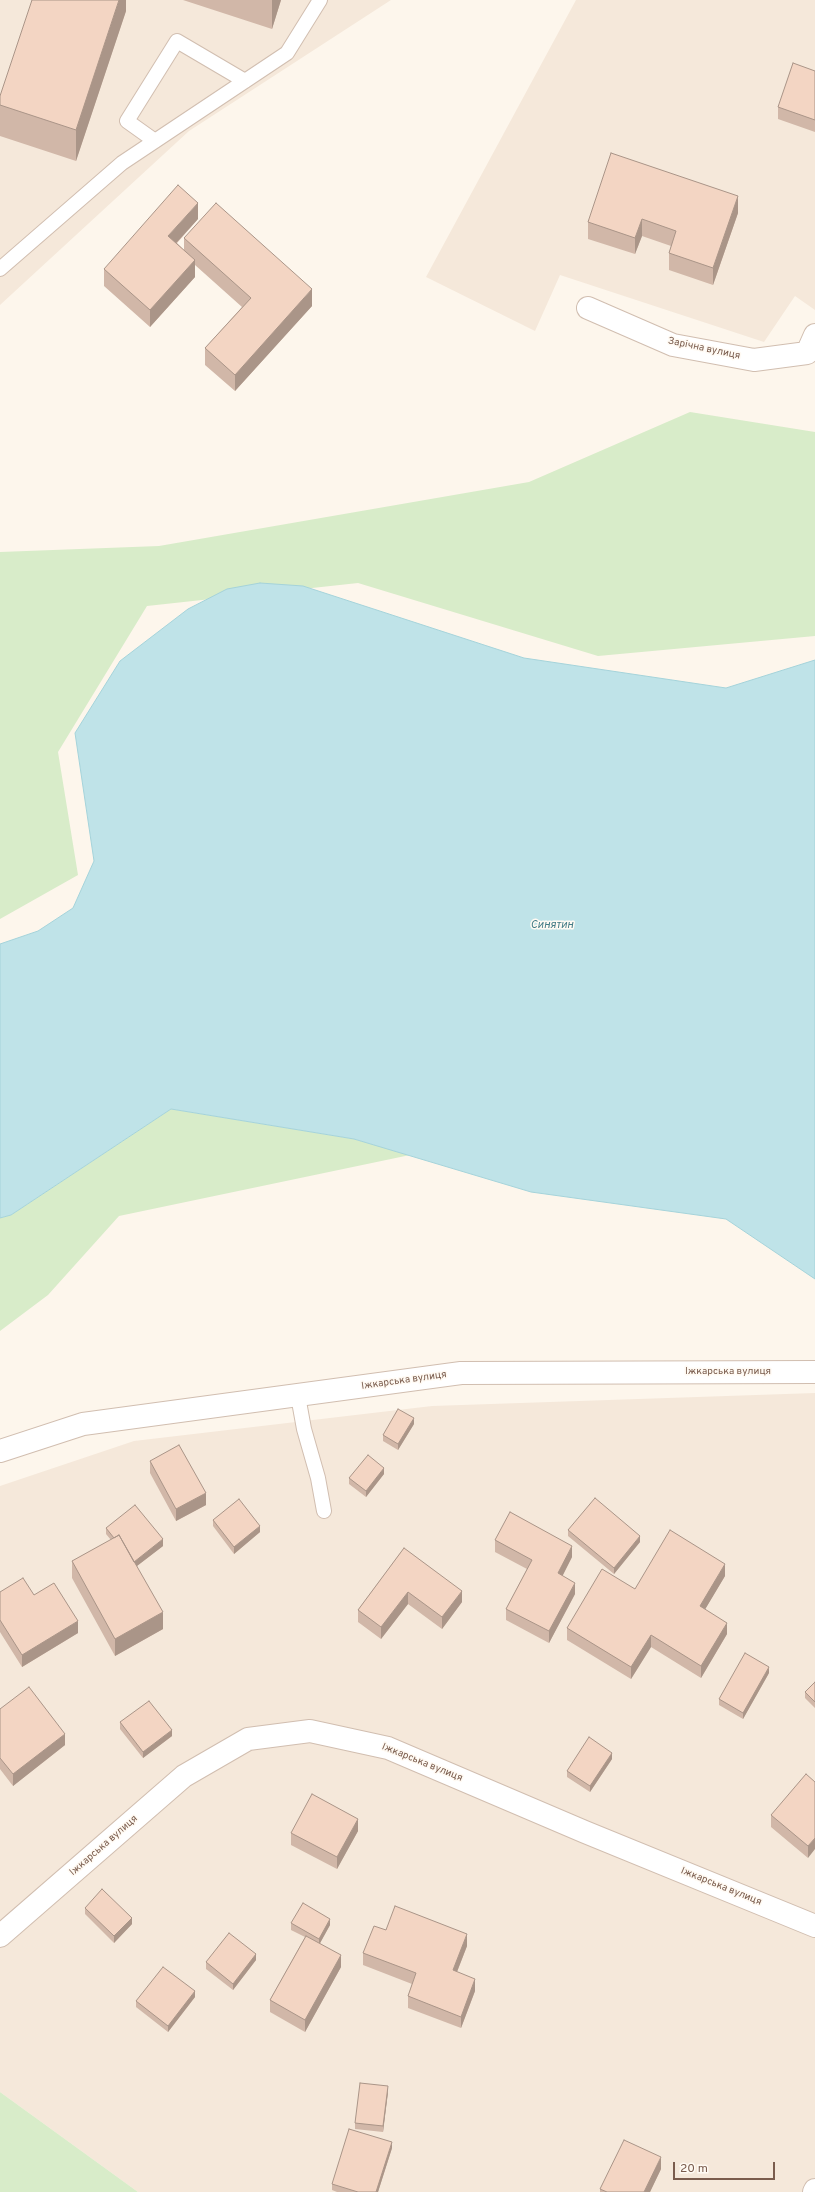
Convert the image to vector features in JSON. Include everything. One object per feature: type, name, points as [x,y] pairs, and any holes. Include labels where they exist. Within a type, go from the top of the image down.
[{"type":"street","name":"Зарічна вулиця","points":[[588,308],[673,345],[754,360],[806,353],[815,335]]},
{"type":"street","name":"Іжкарська вулиця","points":[[0,1451],[83,1424],[461,1373],[815,1372]]},
{"type":"street","name":"Іжкарська вулиця","points":[[0,1936],[184,1776],[248,1739],[310,1731],[388,1748],[584,1832],[815,1926]]},
{"type":"lane","points":[[0,269],[122,163],[287,53],[320,0]]},
{"type":"lane","points":[[155,141],[127,121],[177,41],[245,81]]},
{"type":"lane","points":[[298,1396],[304,1429],[318,1478],[324,1511]]},
{"type":"shaded area","points":[[0,0],[391,0],[189,131],[0,305]]},
{"type":"shaded area","points":[[576,0],[815,0],[815,310],[795,296],[764,342],[560,275],[535,331],[426,277]]},
{"type":"shaded area","points":[[815,1393],[815,2192],[138,2192],[0,2092],[0,1486],[134,1441],[432,1406]]},
{"type":"green space","points":[[690,412],[815,432],[815,636],[598,656],[358,583],[147,606],[58,752],[78,875],[0,919],[0,552],[159,546],[529,482]]},
{"type":"green space","points":[[171,1109],[354,1139],[410,1155],[119,1216],[48,1295],[0,1331],[0,1218],[11,1215]]},
{"type":"green space","points":[[0,2092],[138,2192],[0,2192]]},
{"type":"water","name":"Синятин","points":[[260,583],[303,586],[524,658],[726,688],[815,660],[815,1279],[726,1219],[531,1192],[354,1139],[171,1109],[11,1215],[0,1218],[0,944],[38,931],[73,908],[94,861],[75,733],[120,661],[188,609],[227,589]]},
{"type":"building","points":[[32,0],[119,0],[76,130],[0,105],[0,96]]},
{"type":"building","points":[[793,63],[815,71],[815,120],[778,107]]},
{"type":"building","points":[[611,153],[738,196],[713,268],[669,253],[676,231],[642,219],[635,238],[588,222]]},
{"type":"building","points":[[178,185],[198,203],[168,236],[195,260],[150,310],[104,269]]},
{"type":"building","points":[[216,203],[312,289],[235,375],[205,348],[251,298],[184,238]]},
{"type":"building","points":[[398,1409],[414,1418],[398,1444],[383,1435]]},
{"type":"building","points":[[179,1445],[206,1493],[176,1509],[150,1461]]},
{"type":"building","points":[[368,1455],[384,1468],[366,1491],[349,1478]]},
{"type":"building","points":[[595,1498],[640,1536],[614,1568],[568,1530]]},
{"type":"building","points":[[239,1499],[260,1526],[234,1547],[213,1520]]},
{"type":"building","points":[[135,1505],[163,1539],[134,1562],[119,1535],[114,1538],[106,1528]]},
{"type":"building","points":[[510,1512],[572,1546],[558,1573],[575,1583],[549,1631],[506,1609],[532,1560],[495,1540]]},
{"type":"building","points":[[670,1530],[725,1564],[700,1606],[727,1623],[701,1666],[651,1635],[631,1667],[567,1628],[602,1569],[635,1589]]},
{"type":"building","points":[[119,1535],[163,1612],[115,1639],[72,1561]]},
{"type":"building","points":[[404,1548],[462,1591],[442,1617],[408,1592],[381,1627],[358,1610]]},
{"type":"building","points":[[23,1578],[34,1595],[54,1583],[78,1621],[22,1655],[0,1620],[0,1592]]},
{"type":"building","points":[[745,1653],[769,1667],[743,1713],[719,1699]]},
{"type":"building","points":[[815,1682],[815,1702],[805,1692]]},
{"type":"building","points":[[29,1687],[65,1734],[13,1774],[0,1758],[0,1709]]},
{"type":"building","points":[[149,1701],[172,1730],[143,1752],[120,1722]]},
{"type":"building","points":[[589,1737],[612,1753],[590,1786],[567,1771]]},
{"type":"building","points":[[806,1774],[815,1782],[815,1838],[808,1846],[771,1815]]},
{"type":"building","points":[[312,1794],[358,1819],[337,1857],[291,1833]]},
{"type":"building","points":[[102,1889],[132,1918],[114,1936],[85,1908]]},
{"type":"building","points":[[303,1903],[330,1919],[319,1939],[291,1923]]},
{"type":"building","points":[[395,1906],[467,1934],[453,1970],[475,1979],[461,2017],[408,1996],[416,1973],[363,1953],[374,1926],[386,1930]]},
{"type":"building","points":[[229,1933],[256,1954],[233,1984],[206,1962]]},
{"type":"building","points":[[306,1936],[341,1955],[305,2020],[270,2000]]},
{"type":"building","points":[[163,1967],[195,1991],[168,2026],[136,2001]]},
{"type":"building","points":[[360,2083],[388,2086],[383,2126],[355,2123]]},
{"type":"building","points":[[349,2129],[392,2142],[376,2192],[358,2192],[332,2184]]},
{"type":"building","points":[[624,2140],[661,2157],[644,2192],[607,2192],[600,2189]]}]
